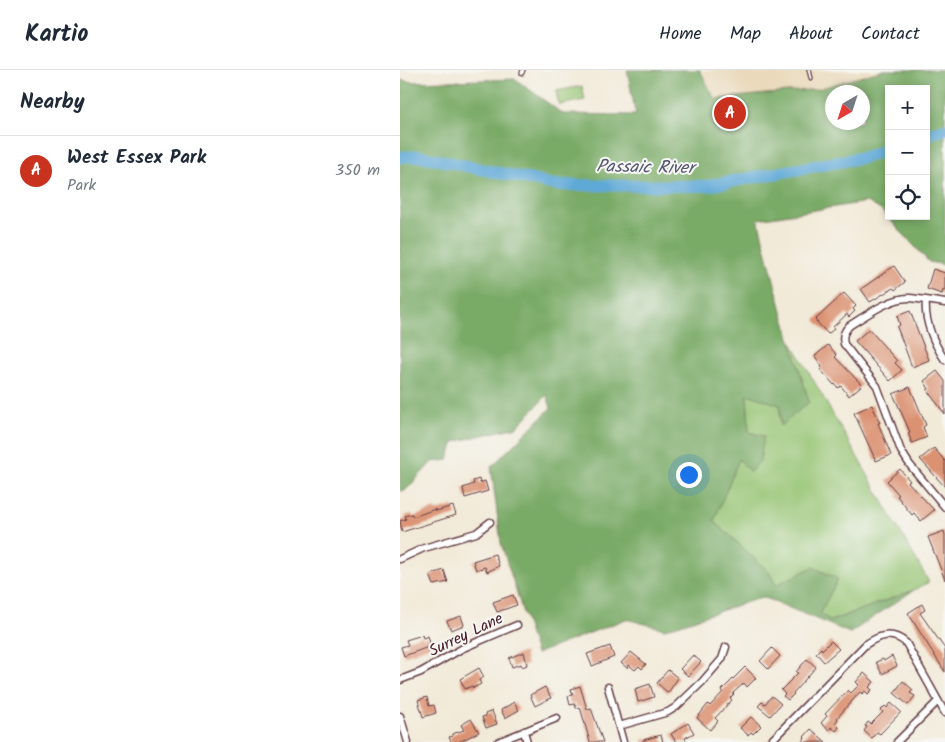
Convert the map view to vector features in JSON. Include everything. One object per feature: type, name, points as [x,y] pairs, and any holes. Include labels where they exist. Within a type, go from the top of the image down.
[{"type":"street","points":[[945,303],[902,299],[880,307],[849,326],[845,330],[843,339],[844,344],[877,386],[901,451],[910,465],[945,506]]},
{"type":"street","points":[[926,301],[927,321],[945,360]]},
{"type":"street","points":[[400,559],[424,548],[476,533],[490,522]]},
{"type":"street","name":"Surrey Lane","points":[[400,680],[421,672],[463,648],[517,626]]},
{"type":"street","points":[[770,742],[865,645],[872,640],[887,635],[895,636],[906,643],[945,713]]},
{"type":"street","points":[[619,726],[668,712],[676,707],[722,659],[726,647]]},
{"type":"street","points":[[608,687],[623,742]]},
{"type":"street","points":[[897,742],[938,701]]},
{"type":"street","points":[[400,716],[408,742]]},
{"type":"street","points":[[498,742],[557,718]]},
{"type":"street","points":[[524,731],[527,742]]},
{"type":"lane","points":[[808,70],[811,78]]},
{"type":"shaded area","points":[[702,70],[884,70],[832,85],[825,85],[825,87],[818,89],[715,99]]},
{"type":"green space","points":[[627,70],[700,70],[715,99],[825,87],[825,130],[870,130],[870,85],[832,85],[884,70],[945,70],[945,265],[929,262],[890,220],[930,220],[930,85],[885,85],[885,214],[867,202],[758,219],[809,402],[781,426],[780,405],[747,394],[749,432],[764,436],[760,461],[750,472],[739,459],[714,521],[769,572],[776,585],[813,567],[838,579],[820,613],[830,621],[914,590],[850,633],[763,597],[665,629],[626,619],[536,654],[501,543],[491,467],[551,408],[547,395],[517,427],[454,442],[448,460],[432,462],[406,490],[400,491],[400,80],[412,82],[515,79],[563,114],[636,115]]},
{"type":"green space","points":[[582,86],[585,100],[559,105],[556,91]]},
{"type":"green space","points":[[791,341],[929,582],[914,590],[830,621],[820,613],[838,579],[813,567],[776,585],[769,572],[714,521],[749,432],[747,393],[780,405],[780,425],[809,402]]},
{"type":"building","points":[[894,266],[905,282],[895,290],[893,288],[870,302],[861,289]]},
{"type":"building","points":[[933,269],[945,273],[945,291],[943,290],[942,294],[927,289]]},
{"type":"building","points":[[844,293],[856,306],[853,309],[855,311],[849,317],[847,314],[828,334],[815,320]]},
{"type":"building","points":[[910,311],[929,360],[912,367],[897,327],[900,325],[897,316]]},
{"type":"building","points":[[869,329],[897,361],[895,363],[902,370],[890,381],[855,341]]},
{"type":"building","points":[[828,345],[837,355],[835,357],[862,385],[849,396],[841,386],[838,388],[834,385],[820,369],[822,367],[815,356]]},
{"type":"building","points":[[937,371],[945,381],[945,414],[927,390],[929,389],[924,381]]},
{"type":"building","points":[[910,387],[926,425],[923,427],[927,437],[912,443],[908,433],[910,432],[893,394]]},
{"type":"building","points":[[872,405],[891,455],[876,461],[854,413]]},
{"type":"building","points":[[934,448],[945,461],[945,487],[920,459]]},
{"type":"building","points":[[900,469],[910,481],[908,482],[934,510],[921,521],[914,513],[912,515],[887,481]]},
{"type":"building","points":[[479,479],[480,483],[485,481],[488,491],[465,498],[463,488],[474,484],[473,481]]},
{"type":"building","points":[[453,506],[456,515],[402,532],[400,521],[406,519],[405,516],[412,514],[413,517],[435,509],[436,511]]},
{"type":"building","points":[[944,531],[945,535],[945,580],[928,537]]},
{"type":"building","points":[[495,554],[499,566],[487,572],[485,567],[476,570],[473,561]]},
{"type":"building","points":[[444,570],[448,582],[434,585],[430,575]]},
{"type":"building","points":[[513,595],[517,605],[497,612],[493,602]]},
{"type":"building","points":[[922,604],[925,610],[920,613],[945,649],[945,672],[908,613]]},
{"type":"building","points":[[461,616],[464,625],[451,630],[447,621]]},
{"type":"building","points":[[422,635],[423,638],[428,636],[431,646],[404,656],[401,647],[408,645],[406,640]]},
{"type":"building","points":[[831,641],[839,649],[824,662],[816,653]]},
{"type":"building","points":[[610,646],[614,657],[592,666],[587,654]]},
{"type":"building","points":[[772,648],[780,656],[768,669],[760,661]]},
{"type":"building","points":[[524,652],[527,665],[522,667],[521,664],[512,667],[509,658]]},
{"type":"building","points":[[631,652],[646,664],[642,669],[639,666],[635,670],[629,665],[627,668],[621,663]]},
{"type":"building","points":[[693,655],[701,662],[688,676],[680,669]]},
{"type":"building","points":[[892,656],[897,666],[882,674],[876,662],[883,659],[884,661]]},
{"type":"building","points":[[807,659],[816,667],[788,700],[783,696],[785,694],[781,690],[798,673],[796,672]]},
{"type":"building","points":[[745,667],[756,678],[747,687],[744,683],[733,693],[730,698],[732,700],[715,718],[718,721],[710,730],[697,718],[708,704],[710,706],[723,692],[722,690]]},
{"type":"building","points":[[479,668],[484,677],[479,680],[481,684],[465,689],[460,679]]},
{"type":"building","points":[[668,670],[678,678],[668,693],[657,683]]},
{"type":"building","points":[[864,673],[874,682],[869,687],[872,690],[868,694],[865,691],[862,694],[860,692],[837,718],[835,723],[839,727],[836,731],[831,727],[829,730],[821,723],[827,716],[825,714],[848,690],[851,693],[859,685],[856,682]]},
{"type":"building","points":[[903,681],[913,690],[910,693],[915,696],[908,705],[894,693]]},
{"type":"building","points":[[650,684],[654,697],[638,702],[635,689]]},
{"type":"building","points":[[580,686],[587,709],[591,708],[603,742],[590,742],[580,707],[576,708],[575,704],[570,705],[568,696],[573,695],[571,689]]},
{"type":"building","points":[[545,687],[551,698],[535,706],[530,695]]},
{"type":"building","points":[[772,696],[781,704],[770,716],[758,706],[762,702],[765,704]]},
{"type":"building","points":[[427,697],[429,706],[434,705],[436,713],[423,717],[418,700]]},
{"type":"building","points":[[514,702],[519,710],[505,718],[501,710]]},
{"type":"building","points":[[891,703],[901,712],[880,734],[877,732],[872,738],[864,731],[867,727],[865,726],[868,722],[871,724],[883,712],[881,710],[885,706],[887,708]]},
{"type":"building","points":[[492,711],[497,724],[486,728],[482,717]]},
{"type":"building","points":[[751,717],[761,726],[753,734],[751,732],[748,735],[740,728]]},
{"type":"building","points":[[471,719],[479,732],[459,742],[451,742],[449,737],[464,730],[461,725]]},
{"type":"building","points":[[688,723],[694,733],[685,738],[687,742],[676,742],[671,734]]},
{"type":"building","points":[[811,729],[826,742],[802,742]]},
{"type":"building","points":[[661,735],[663,742],[643,742],[643,740]]},
{"type":"waterway","name":"Passaic River","points":[[930,134],[945,129]]},
{"type":"waterway","name":"Passaic River","points":[[400,157],[420,156],[555,185],[707,186],[865,157],[885,150]]},
{"type":"place","name":"West Essex Park","points":[[730,113]]}]
